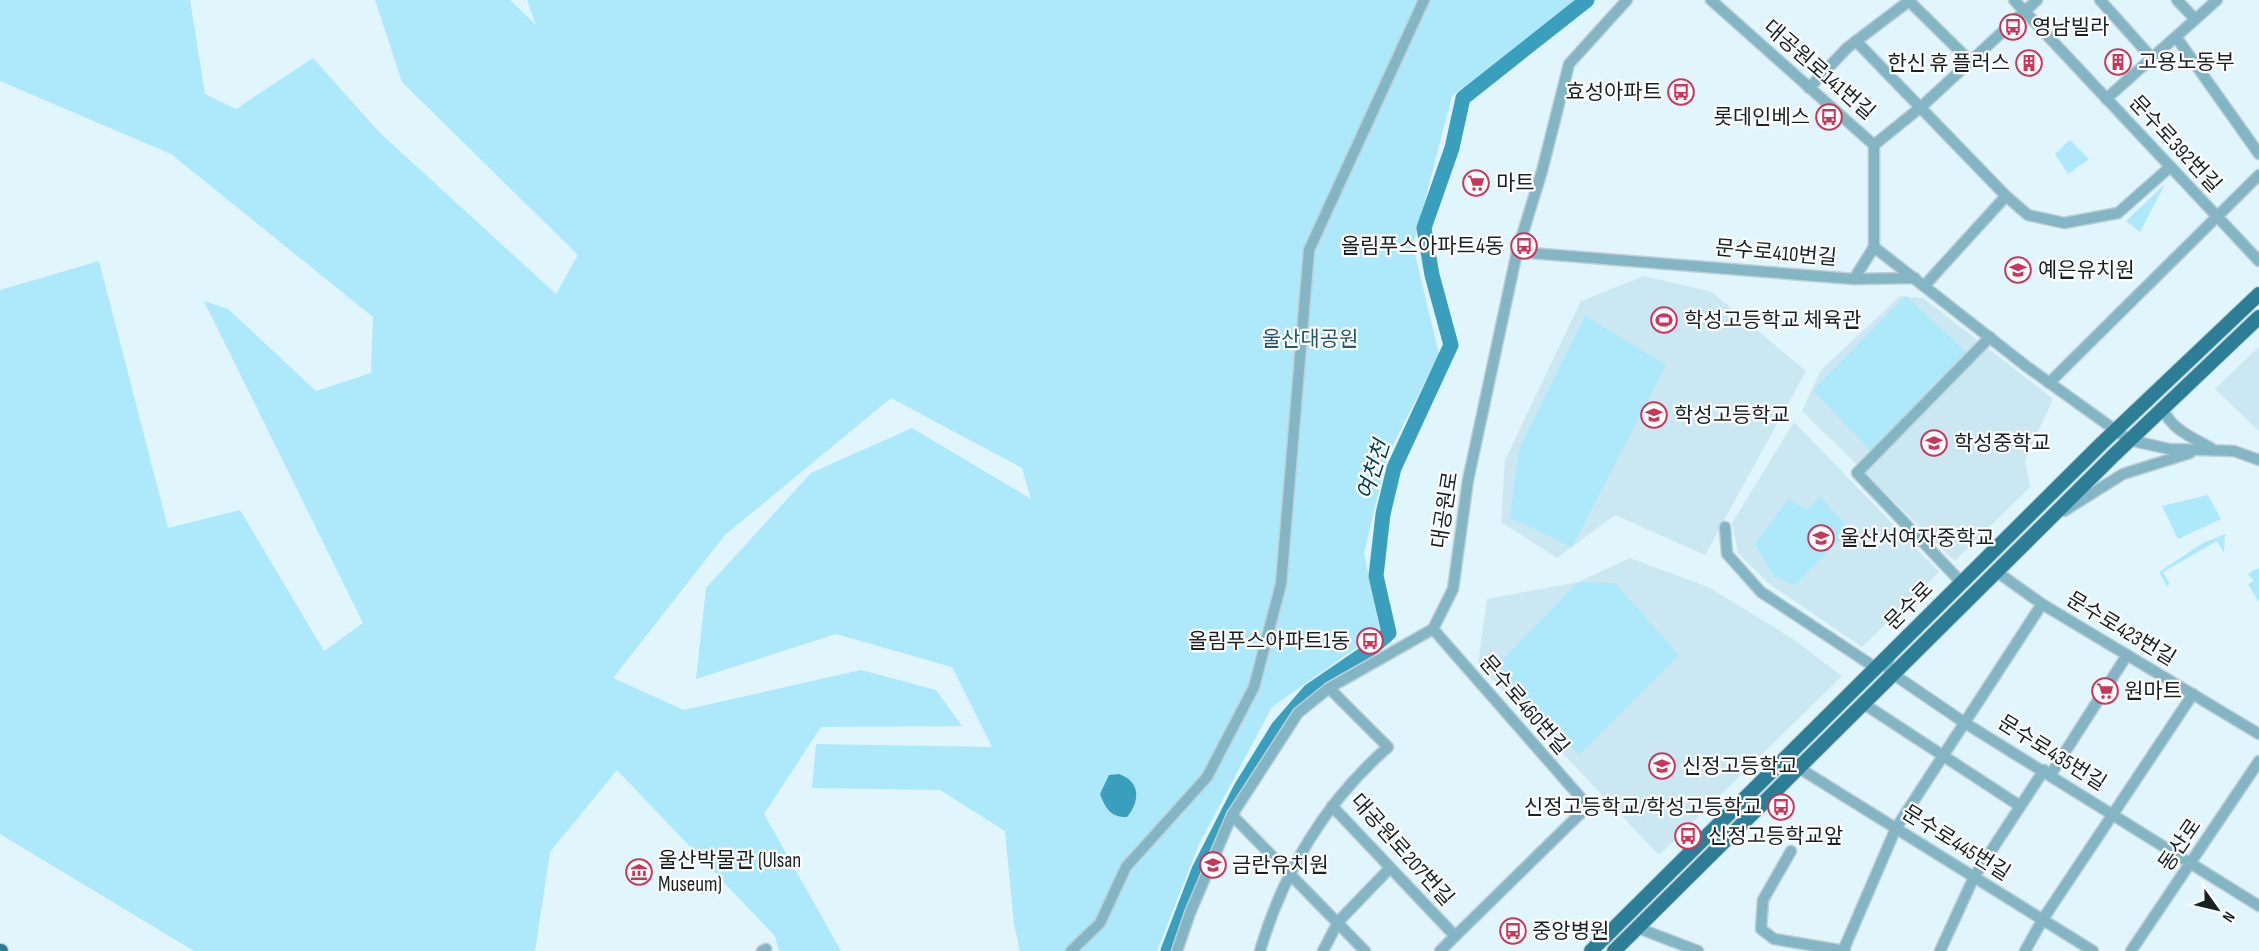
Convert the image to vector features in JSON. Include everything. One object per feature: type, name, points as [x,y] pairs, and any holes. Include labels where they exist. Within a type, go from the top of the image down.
[{"type":"main road","name":"문수로","points":[[1591,951],[2114,432],[2259,294]]},
{"type":"main road","name":"문수로","points":[[1614,951],[2129,441],[2259,317]]},
{"type":"main road","points":[[1828,716],[1841,706],[1849,707],[1848,716],[1839,728]]},
{"type":"main road","points":[[1678,865],[1668,878],[1669,885],[1678,886],[1690,876]]},
{"type":"main road","points":[[1610,932],[1620,928],[1638,928],[1637,913],[1650,893]]},
{"type":"street","points":[[1071,951],[1100,923],[1126,867],[1208,777],[1254,687],[1281,584],[1309,250],[1424,0]]},
{"type":"street","name":"대공원로","points":[[1433,629],[1453,589],[1468,480],[1517,252],[1542,171],[1569,64],[1627,0]]},
{"type":"street","name":"대공원로141번길","points":[[1711,0],[1874,145]]},
{"type":"street","name":"문수로392번길","points":[[2014,0],[2259,261]]},
{"type":"street","points":[[2037,0],[1921,107],[1874,145],[1874,247],[2049,383],[2129,441],[2169,449],[2211,448],[2234,451],[2259,460]]},
{"type":"street","points":[[2100,0],[2152,58]]},
{"type":"street","points":[[2177,0],[2195,20]]},
{"type":"street","points":[[2106,99],[2217,0]]},
{"type":"street","points":[[1809,88],[1856,41],[1908,1],[1971,62]]},
{"type":"street","points":[[2176,37],[2259,154]]},
{"type":"street","points":[[1856,41],[2006,196],[2028,215],[2064,223],[2118,213],[2170,167]]},
{"type":"street","points":[[2049,383],[2215,216],[2259,175]]},
{"type":"street","points":[[1924,285],[2006,196]]},
{"type":"street","name":"문수로410번길","points":[[1517,252],[1854,279],[1874,247]]},
{"type":"street","points":[[1854,279],[1915,278]]},
{"type":"street","points":[[1962,583],[1857,473],[1990,337]]},
{"type":"street","points":[[2163,408],[2175,426],[2211,448]]},
{"type":"street","points":[[2043,526],[2123,474],[2158,461],[2211,448]]},
{"type":"street","points":[[1725,527],[1727,554],[1761,592],[1876,668]]},
{"type":"street","name":"문수로423번길","points":[[1996,572],[2042,604],[2259,734]]},
{"type":"street","points":[[1791,851],[1763,900],[1761,929],[1774,939],[1844,951],[1896,828],[2042,604]]},
{"type":"street","points":[[1177,951],[1190,913],[1232,815],[1298,713],[1329,688],[1433,629]]},
{"type":"street","name":"문수로460번길","points":[[1433,629],[1588,806],[1455,936]]},
{"type":"street","points":[[1891,652],[1887,664],[1893,674]]},
{"type":"street","points":[[1940,951],[1974,877],[2020,806],[2047,772],[2127,655]]},
{"type":"street","name":"문수로435번길","points":[[1893,674],[1965,723],[2259,906]]},
{"type":"street","name":"대공원로207번길","points":[[1329,688],[1388,747],[1357,774],[1332,806],[1455,936]]},
{"type":"street","points":[[2025,951],[2043,919],[2193,694]]},
{"type":"street","points":[[1863,704],[2020,806]]},
{"type":"street","name":"동산로","points":[[2131,951],[2259,761]]},
{"type":"street","name":"문수로445번길","points":[[1799,768],[2093,951]]},
{"type":"street","points":[[1260,951],[1267,927],[1291,874],[1308,840],[1332,806]]},
{"type":"street","points":[[1232,815],[1365,951]]},
{"type":"street","points":[[1323,951],[1338,922],[1390,868]]},
{"type":"street","points":[[1638,928],[1698,951]]},
{"type":"street","points":[[1440,951],[1455,936]]},
{"type":"shaded area","name":"학성고등학교","points":[[1644,276],[1712,292],[1806,371],[1705,555],[1615,515],[1557,558],[1501,522],[1505,460],[1581,301]]},
{"type":"shaded area","name":"학성중학교","points":[[1900,296],[1923,298],[2053,399],[2025,460],[2030,487],[1955,561],[1802,411],[1821,370]]},
{"type":"shaded area","points":[[2259,347],[2259,431],[2215,389]]},
{"type":"shaded area","name":"울산서여자중학교","points":[[1794,422],[1939,572],[1862,647],[1768,583],[1738,553],[1732,523]]},
{"type":"shaded area","name":"신정고등학교","points":[[1630,558],[1708,587],[1792,638],[1842,676],[1659,855],[1478,664],[1487,599],[1578,582]]},
{"type":"shaded area","points":[[1119,774],[1131,782],[1136,792],[1134,805],[1127,817],[1116,816],[1109,811],[1100,794],[1109,775]]},
{"type":"green space","name":"울산대공원","points":[[0,0],[190,0],[205,94],[236,109],[313,58],[379,132],[556,294],[578,255],[402,82],[375,0],[510,0],[536,25],[527,0],[1580,0],[1452,96],[1413,246],[1439,354],[1387,457],[1364,553],[1380,631],[1272,707],[1199,844],[1157,951],[1020,951],[1014,924],[1005,831],[940,790],[812,788],[816,744],[992,747],[952,667],[836,634],[696,679],[706,588],[811,473],[912,428],[1031,499],[1022,468],[891,398],[725,535],[613,678],[684,710],[861,670],[936,690],[962,726],[821,727],[764,814],[841,951],[779,951],[775,936],[617,770],[550,852],[535,951],[194,951],[0,834],[0,290],[99,261],[168,528],[240,510],[324,651],[363,623],[204,301],[228,309],[316,391],[371,373],[373,317],[171,154],[0,81]]},
{"type":"green space","points":[[2070,140],[2089,159],[2068,174],[2055,154]]},
{"type":"green space","points":[[2165,184],[2140,232],[2126,221]]},
{"type":"green space","points":[[1906,296],[1969,355],[1873,453],[1813,390]]},
{"type":"green space","points":[[1585,316],[1666,365],[1572,547],[1510,518],[1519,449]]},
{"type":"green space","points":[[2208,495],[2221,519],[2178,539],[2162,506]]},
{"type":"green space","points":[[1820,497],[1850,530],[1794,585],[1774,576],[1755,544],[1788,499],[1808,510]]},
{"type":"green space","points":[[2225,534],[2224,553],[2217,541],[2163,572],[2170,584],[2167,586],[2159,572],[2203,543]]},
{"type":"green space","points":[[2258,568],[2259,602],[2248,584],[2254,581],[2248,574]]},
{"type":"green space","points":[[1578,582],[1615,583],[1679,655],[1579,755],[1561,736],[1557,740],[1492,670]]},
{"type":"waterway","name":"여천천","points":[[1168,951],[1199,870],[1241,788],[1278,728],[1310,691],[1367,652],[1389,633],[1376,576],[1383,514],[1394,468],[1451,345],[1432,275],[1424,228],[1452,148],[1463,98],[1587,0]]},
{"type":"place","name":"영남빌라","points":[[2013,27]]},
{"type":"place","name":"고용노동부","points":[[2118,62]]},
{"type":"place","name":"한신 휴 플러스","points":[[2029,63]]},
{"type":"place","name":"효성아파트","points":[[1681,92]]},
{"type":"place","name":"롯데인베스","points":[[1829,117]]},
{"type":"place","name":"마트","points":[[1476,183]]},
{"type":"place","name":"올림푸스아파트4동","points":[[1524,246]]},
{"type":"place","name":"예은유치원","points":[[2018,270]]},
{"type":"place","name":"학성고등학교 체육관","points":[[1664,320]]},
{"type":"place","name":"학성고등학교","points":[[1654,415]]},
{"type":"place","name":"학성중학교","points":[[1934,443]]},
{"type":"place","name":"울산서여자중학교","points":[[1821,538]]},
{"type":"place","name":"올림푸스아파트1동","points":[[1370,641]]},
{"type":"place","name":"원마트","points":[[2105,691]]},
{"type":"place","name":"신정고등학교","points":[[1662,766]]},
{"type":"place","name":"신정고등학교/학성고등학교","points":[[1781,807]]},
{"type":"place","name":"신정고등학교앞","points":[[1688,836]]},
{"type":"place","name":"금란유치원","points":[[1213,865]]},
{"type":"place","name":"울산박물관 (Ulsan Museum)","points":[[639,872]]},
{"type":"place","name":"중앙병원","points":[[1513,931]]}]
